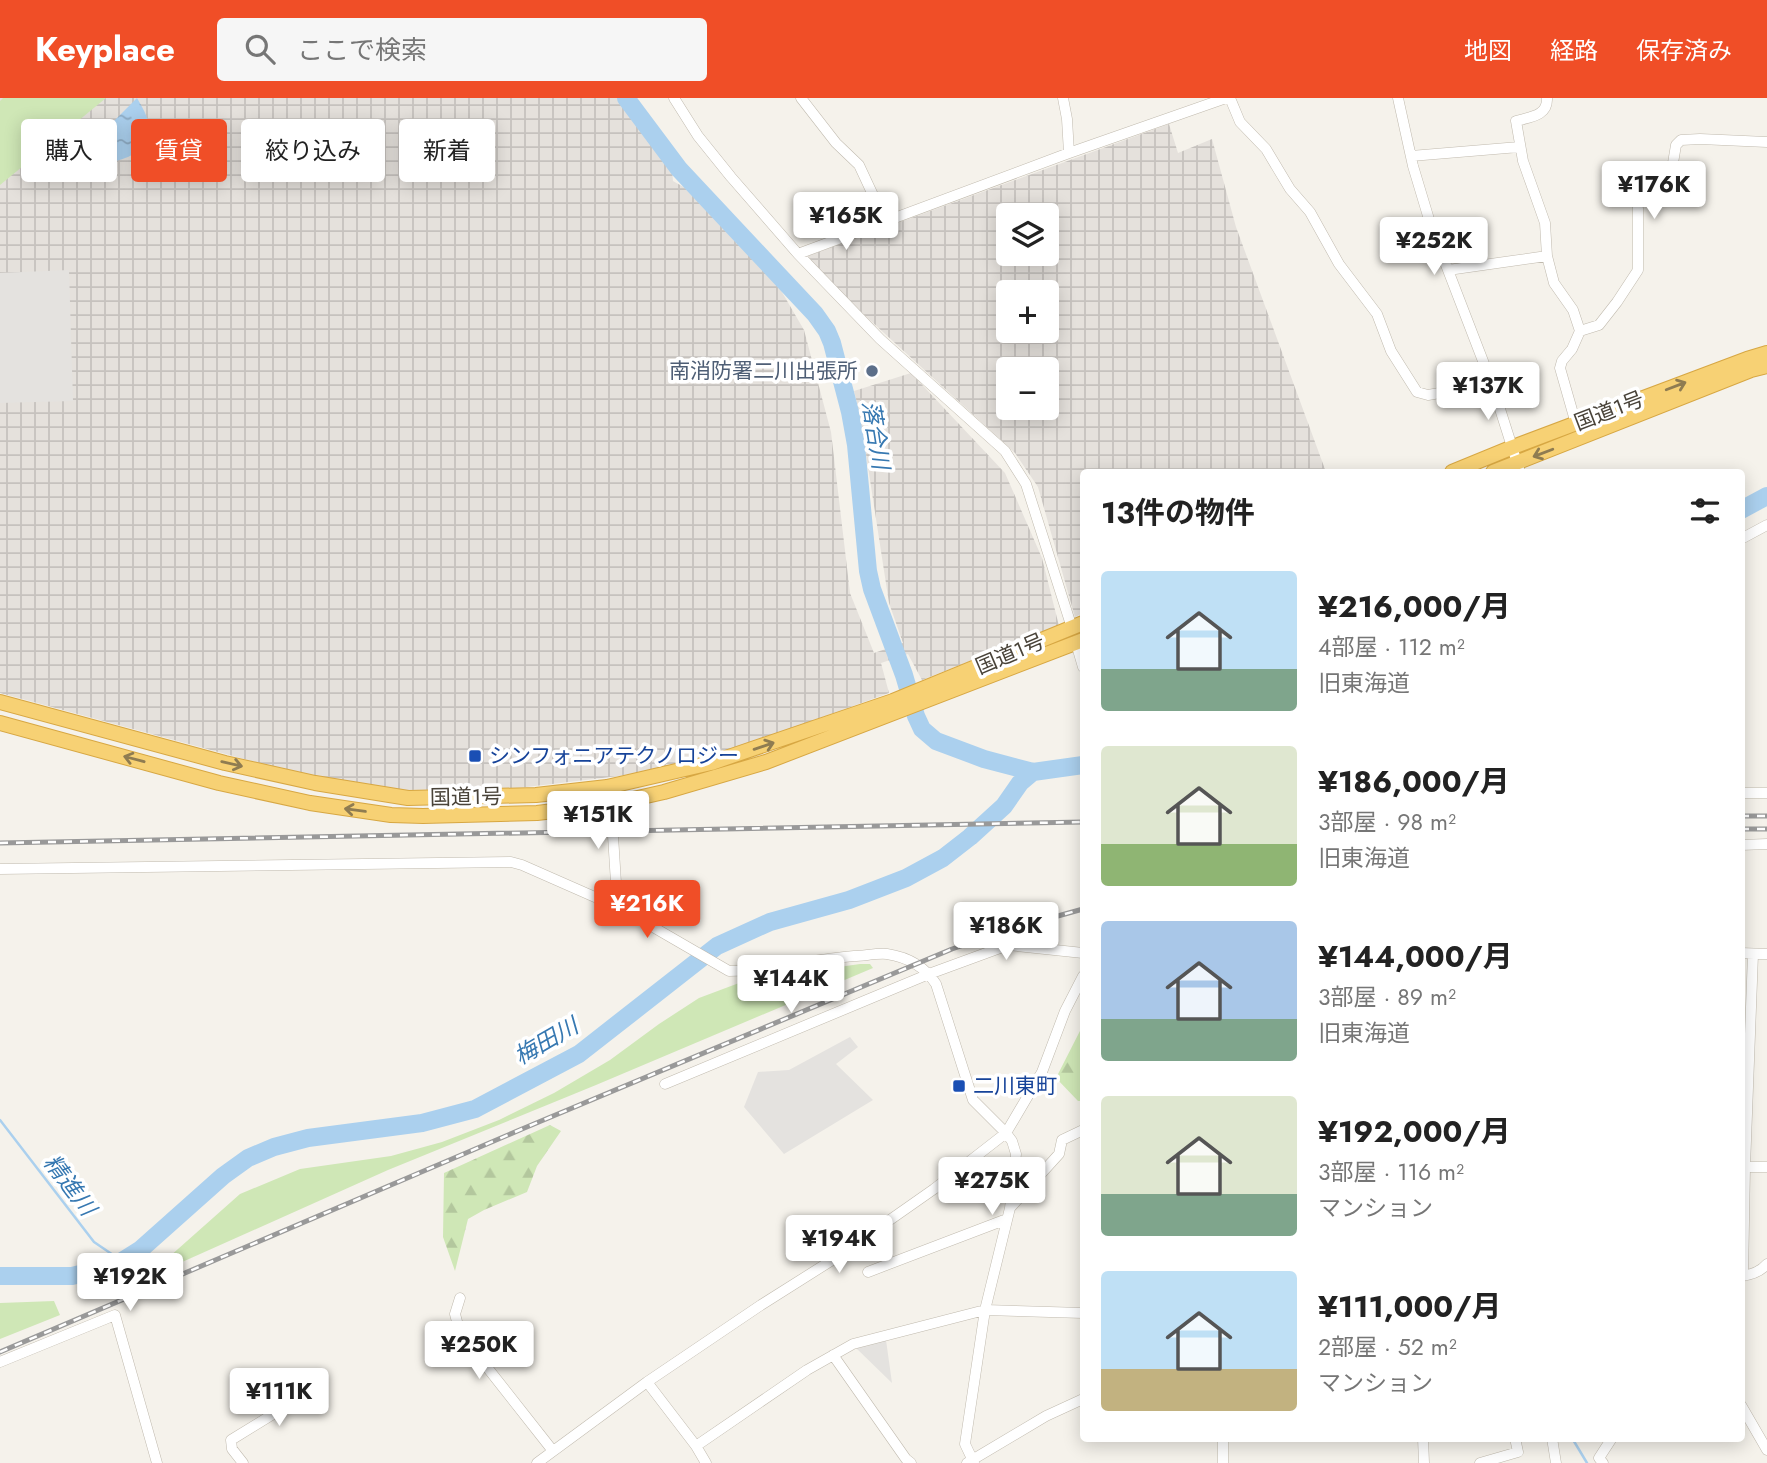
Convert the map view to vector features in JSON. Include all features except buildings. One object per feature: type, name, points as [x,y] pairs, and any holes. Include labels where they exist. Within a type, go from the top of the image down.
[{"type":"highway","name":"国道1号","points":[[1459,469],[1767,353]]},
{"type":"highway","name":"国道1号","points":[[1518,468],[1751,370],[1767,366]]},
{"type":"highway","name":"国道1号","points":[[926,695],[1078,626]]},
{"type":"highway","name":"国道1号","points":[[0,702],[225,763],[315,783],[408,798],[536,795],[607,787],[711,763],[896,706],[1079,642]]},
{"type":"highway","name":"国道1号","points":[[0,723],[219,783],[310,803],[391,815],[423,816],[537,813],[611,804],[664,792],[766,762],[896,706]]},
{"type":"street","points":[[674,98],[706,147],[798,254],[880,339],[1005,451],[1026,484],[1078,626]]},
{"type":"street","points":[[801,98],[836,143],[859,165],[882,222]]},
{"type":"street","points":[[1063,98],[1069,153]]},
{"type":"street","points":[[798,254],[1069,153],[1228,98],[1240,122],[1266,149],[1290,189],[1310,212],[1339,264],[1377,314],[1391,351],[1417,391],[1428,395],[1474,387],[1493,387]]},
{"type":"street","points":[[1398,98],[1410,156],[1431,226],[1493,387],[1518,468]]},
{"type":"street","points":[[1547,98],[1548,106],[1544,112],[1516,121],[1519,147],[1545,223],[1547,256],[1554,283],[1573,310],[1580,331],[1560,368],[1576,424]]},
{"type":"street","points":[[1580,331],[1599,325],[1638,270],[1638,206],[1644,193],[1663,180],[1672,169],[1676,145],[1681,140],[1700,139],[1767,142]]},
{"type":"street","points":[[1410,156],[1519,147]]},
{"type":"street","points":[[1448,270],[1547,256]]},
{"type":"street","points":[[1745,537],[1767,525]]},
{"type":"street","points":[[607,787],[611,804],[616,883],[622,909]]},
{"type":"street","points":[[1745,793],[1767,793]]},
{"type":"street","points":[[1745,845],[1767,844]]},
{"type":"street","points":[[0,869],[511,862],[622,909],[729,971],[885,954],[909,960],[929,974],[936,984],[973,1100],[1006,1132],[1016,1154],[1010,1208],[985,1310],[965,1444],[971,1462],[1046,1416],[1080,1400]]},
{"type":"street","points":[[665,1084],[929,974],[1008,945],[1080,953]]},
{"type":"street","points":[[1745,953],[1767,954]]},
{"type":"street","points":[[1745,1124],[1753,954]]},
{"type":"street","points":[[537,1463],[647,1382],[838,1258],[934,1189],[1006,1132],[1042,1072],[1065,1011],[1080,982]]},
{"type":"street","points":[[1010,1208],[1059,1154],[1062,1140],[1080,1131]]},
{"type":"street","points":[[1745,1167],[1767,1167]]},
{"type":"street","points":[[868,1272],[1007,1219]]},
{"type":"street","points":[[1745,1275],[1767,1264]]},
{"type":"street","points":[[460,1298],[455,1314],[460,1333],[553,1451]]},
{"type":"street","points":[[696,1446],[807,1370],[853,1344],[985,1310],[1080,1313]]},
{"type":"street","points":[[0,1362],[115,1315],[157,1463]]},
{"type":"street","points":[[833,1355],[911,1463]]},
{"type":"street","points":[[647,1382],[706,1463]]},
{"type":"street","points":[[243,1463],[232,1449],[231,1440],[309,1392]]},
{"type":"street","points":[[1745,1412],[1767,1450]]},
{"type":"street","points":[[1223,1442],[1223,1463]]},
{"type":"street","points":[[1423,1442],[1424,1463]]},
{"type":"street","points":[[1480,1463],[1518,1452],[1516,1442]]},
{"type":"street","points":[[1553,1442],[1556,1463]]},
{"type":"street","points":[[1603,1463],[1599,1458],[1609,1442]]},
{"type":"shaded area","points":[[0,98],[626,98],[672,169],[673,181],[696,194],[779,287],[804,330],[831,432],[850,593],[874,653],[903,643],[889,603],[854,391],[911,373],[1005,473],[1042,558],[1059,626],[922,680],[908,654],[881,663],[889,693],[740,747],[674,766],[619,776],[510,789],[405,790],[356,784],[285,770],[0,693]]},
{"type":"shaded area","points":[[1169,124],[1178,153],[1212,139],[1236,227],[1325,469],[1080,469],[1080,614],[1075,617],[1038,487],[1015,453],[836,289],[807,256]]},
{"type":"shaded area","points":[[69,270],[73,401],[0,403],[0,273]]},
{"type":"shaded area","points":[[850,1037],[858,1047],[836,1064],[873,1100],[784,1154],[744,1107],[758,1072],[789,1070]]},
{"type":"shaded area","points":[[886,1340],[892,1383],[855,1347]]},
{"type":"green space","points":[[3,98],[106,98],[80,119],[21,119],[21,168],[0,185],[0,101]]},
{"type":"green space","points":[[870,964],[873,968],[388,1170],[171,1267],[169,1257],[240,1194],[300,1169],[391,1156],[442,1142],[499,1120],[554,1093],[610,1060],[699,998],[747,980]]},
{"type":"green space","points":[[1080,1031],[1080,1101],[1056,1078]]},
{"type":"green space","points":[[550,1125],[561,1131],[537,1166],[527,1192],[468,1219],[455,1271],[443,1237],[444,1173]]},
{"type":"green space","points":[[54,1301],[60,1315],[0,1339],[0,1303]]},
{"type":"water","points":[[137,98],[147,119],[131,119],[131,155],[117,160],[117,119]]},
{"type":"waterway","name":"落合川","points":[[626,98],[679,169],[815,314],[827,331],[850,412],[856,445],[872,589],[922,729],[936,741],[984,759],[1033,772]]},
{"type":"waterway","name":"梅田川","points":[[1745,508],[1767,496]]},
{"type":"waterway","name":"梅田川","points":[[0,1276],[72,1276],[122,1261],[141,1249],[223,1176],[248,1158],[274,1147],[308,1138],[422,1123],[475,1109],[579,1054],[717,946],[770,922],[849,900],[906,878],[943,858],[970,837],[1004,806],[1020,783],[1033,772],[1080,765]]},
{"type":"waterway","name":"精進川","points":[[0,1120],[94,1242],[122,1261]]},
{"type":"waterway","points":[[1574,1442],[1587,1463]]},
{"type":"railway","points":[[1745,816],[1767,816]]},
{"type":"railway","points":[[0,843],[1080,822]]},
{"type":"railway","points":[[1745,829],[1767,829]]},
{"type":"railway","points":[[0,1352],[952,949],[1080,910]]},
{"type":"place","name":"南消防署二川出張所","points":[[872,371]]},
{"type":"place","name":"シンフォニアテクノロジー","points":[[475,756]]},
{"type":"place","name":"二川東町","points":[[959,1086]]}]
